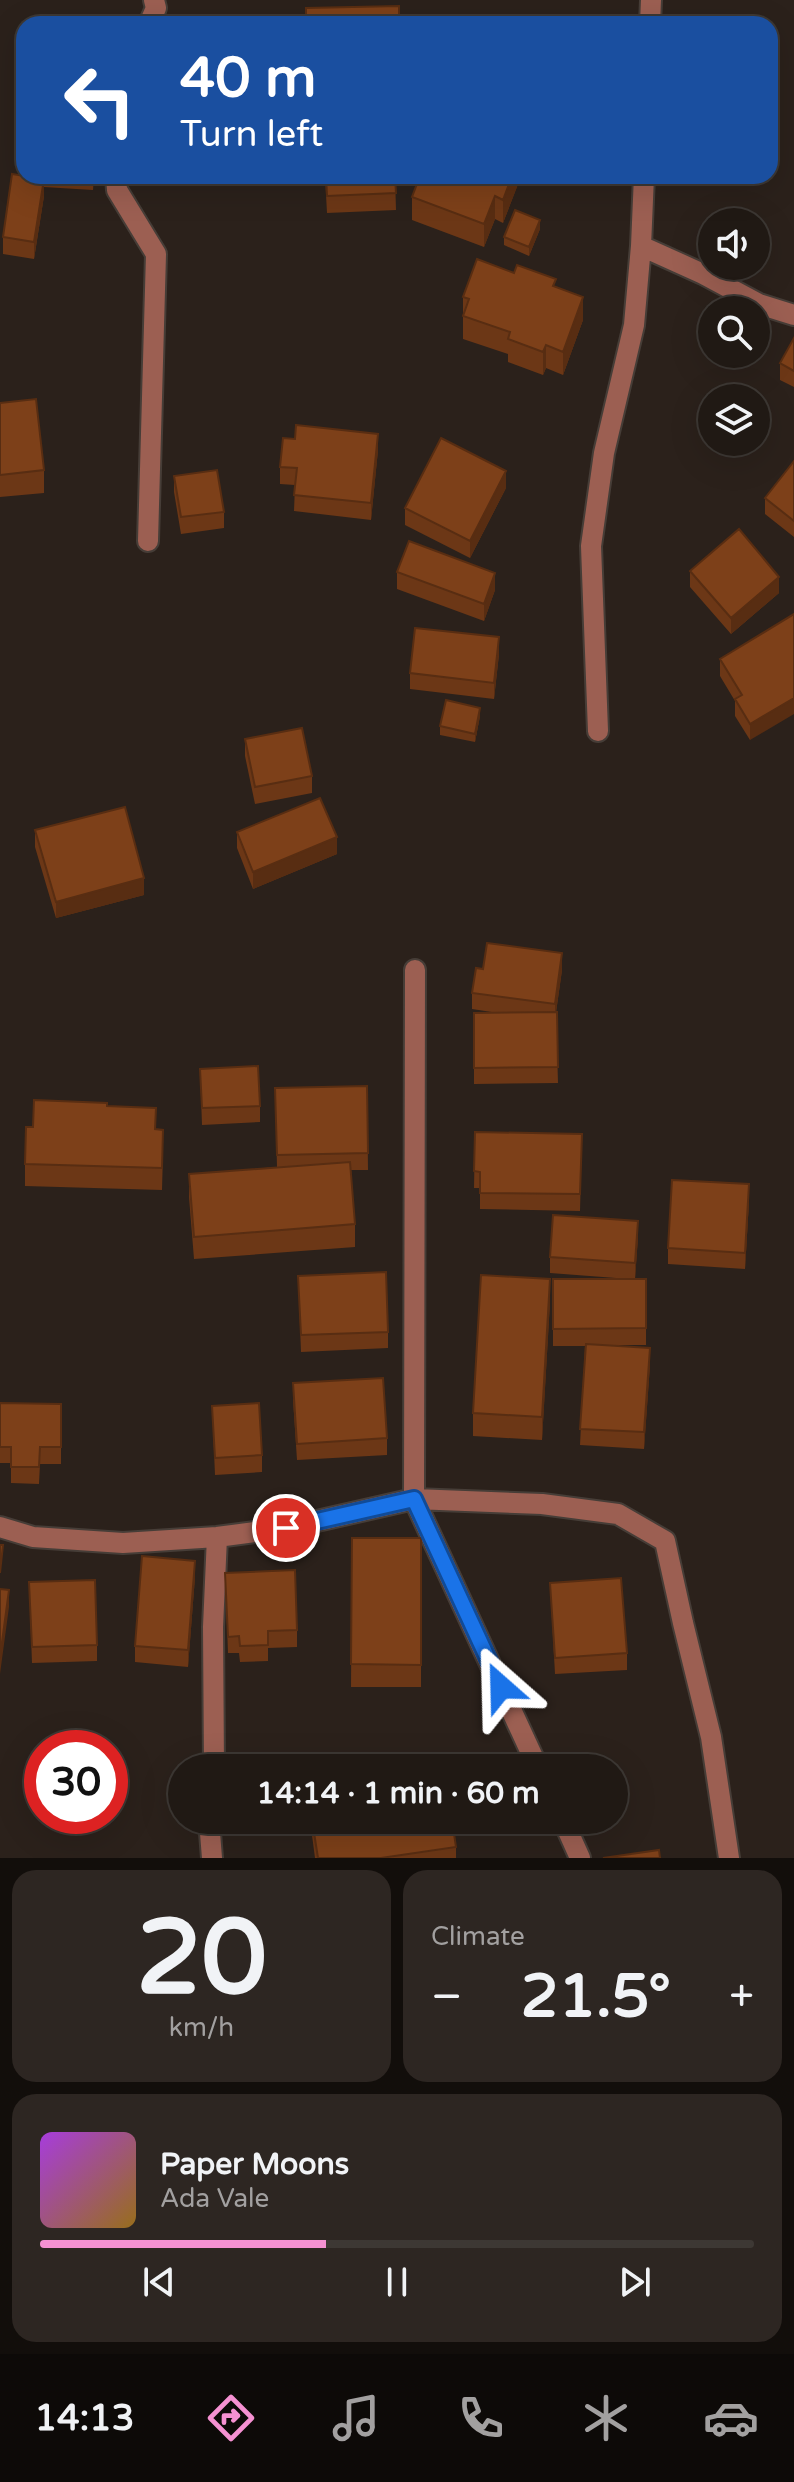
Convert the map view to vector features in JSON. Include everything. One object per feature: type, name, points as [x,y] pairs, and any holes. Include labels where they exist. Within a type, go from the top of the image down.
[{"type":"street","points":[[117,184],[117,190],[156,254],[148,541]]},
{"type":"street","points":[[598,731],[591,546],[604,453],[634,325],[644,184]]},
{"type":"street","points":[[641,246],[759,304],[794,315]]},
{"type":"street","points":[[415,970],[414,1499],[532,1754]]},
{"type":"street","points":[[0,1527],[33,1537],[123,1543],[217,1537],[286,1528],[414,1499],[542,1504],[618,1514],[665,1541],[711,1737],[729,1858]]},
{"type":"street","points":[[214,1754],[213,1627],[217,1537]]},
{"type":"street","points":[[210,1834],[212,1858]]},
{"type":"street","points":[[569,1834],[580,1858]]},
{"type":"building","points":[[399,6],[399,16],[306,16],[306,8]]},
{"type":"building","points":[[12,174],[16,175],[16,184],[43,184],[34,242],[3,237]]},
{"type":"building","points":[[326,184],[395,184],[396,193],[327,196]]},
{"type":"building","points":[[417,184],[509,184],[503,200],[495,196],[484,224],[412,197]]},
{"type":"building","points":[[515,210],[540,220],[529,247],[504,237]]},
{"type":"building","points":[[477,259],[514,273],[517,265],[556,279],[553,286],[583,297],[563,352],[546,345],[543,352],[508,339],[510,332],[463,316],[469,299],[463,297]]},
{"type":"building","points":[[794,338],[794,371],[780,363]]},
{"type":"building","points":[[36,399],[44,470],[0,475],[0,403]]},
{"type":"building","points":[[296,425],[378,434],[371,503],[294,495],[297,468],[280,467],[283,438],[295,439]]},
{"type":"building","points":[[441,438],[506,471],[470,541],[405,508]]},
{"type":"building","points":[[794,461],[794,521],[765,498]]},
{"type":"building","points":[[217,470],[224,512],[181,517],[174,476]]},
{"type":"building","points":[[739,529],[779,577],[731,618],[690,571]]},
{"type":"building","points":[[409,541],[495,573],[484,604],[397,572]]},
{"type":"building","points":[[794,614],[794,698],[750,724],[735,699],[742,695],[720,659]]},
{"type":"building","points":[[415,628],[499,637],[494,683],[410,673]]},
{"type":"building","points":[[446,700],[480,708],[475,734],[440,726]]},
{"type":"building","points":[[302,728],[312,776],[255,787],[245,739]]},
{"type":"building","points":[[320,798],[337,837],[253,872],[237,832]]},
{"type":"building","points":[[125,807],[144,878],[56,902],[35,830]]},
{"type":"building","points":[[487,943],[562,953],[555,1004],[472,993],[476,968],[483,969]]},
{"type":"building","points":[[557,1012],[558,1067],[474,1068],[474,1013]]},
{"type":"building","points":[[258,1066],[260,1106],[202,1108],[200,1069]]},
{"type":"building","points":[[367,1086],[368,1153],[277,1155],[275,1088]]},
{"type":"building","points":[[34,1100],[156,1108],[155,1129],[163,1130],[162,1168],[25,1164],[26,1127],[33,1127]]},
{"type":"building","points":[[475,1132],[582,1134],[580,1194],[480,1193],[480,1172],[474,1171]]},
{"type":"building","points":[[350,1162],[355,1224],[194,1237],[189,1174]]},
{"type":"building","points":[[672,1180],[749,1184],[745,1253],[668,1248]]},
{"type":"building","points":[[553,1215],[638,1221],[635,1263],[550,1257]]},
{"type":"building","points":[[386,1272],[388,1332],[301,1335],[298,1276]]},
{"type":"building","points":[[481,1275],[550,1279],[542,1417],[473,1413]]},
{"type":"building","points":[[553,1279],[646,1279],[646,1328],[553,1329]]},
{"type":"building","points":[[586,1344],[650,1348],[644,1432],[580,1429]]},
{"type":"building","points":[[383,1378],[387,1438],[297,1444],[293,1383]]},
{"type":"building","points":[[0,1403],[61,1404],[61,1447],[40,1447],[39,1467],[11,1467],[11,1447],[0,1447]]},
{"type":"building","points":[[259,1403],[262,1455],[215,1458],[212,1406]]},
{"type":"building","points":[[352,1538],[421,1538],[421,1665],[351,1664]]},
{"type":"building","points":[[0,1545],[3,1545],[0,1573]]},
{"type":"building","points":[[142,1556],[195,1561],[188,1650],[135,1646]]},
{"type":"building","points":[[295,1570],[297,1630],[268,1631],[268,1645],[240,1646],[239,1636],[228,1637],[225,1573]]},
{"type":"building","points":[[621,1578],[627,1653],[555,1658],[550,1583]]},
{"type":"building","points":[[95,1580],[97,1645],[32,1647],[29,1582]]},
{"type":"building","points":[[0,1589],[9,1590],[0,1657]]},
{"type":"building","points":[[314,1834],[454,1834],[456,1847],[381,1858],[318,1858]]},
{"type":"building","points":[[659,1850],[660,1858],[603,1858]]},
{"type":"route","points":[[286,1528],[414,1499],[501,1687]]}]
